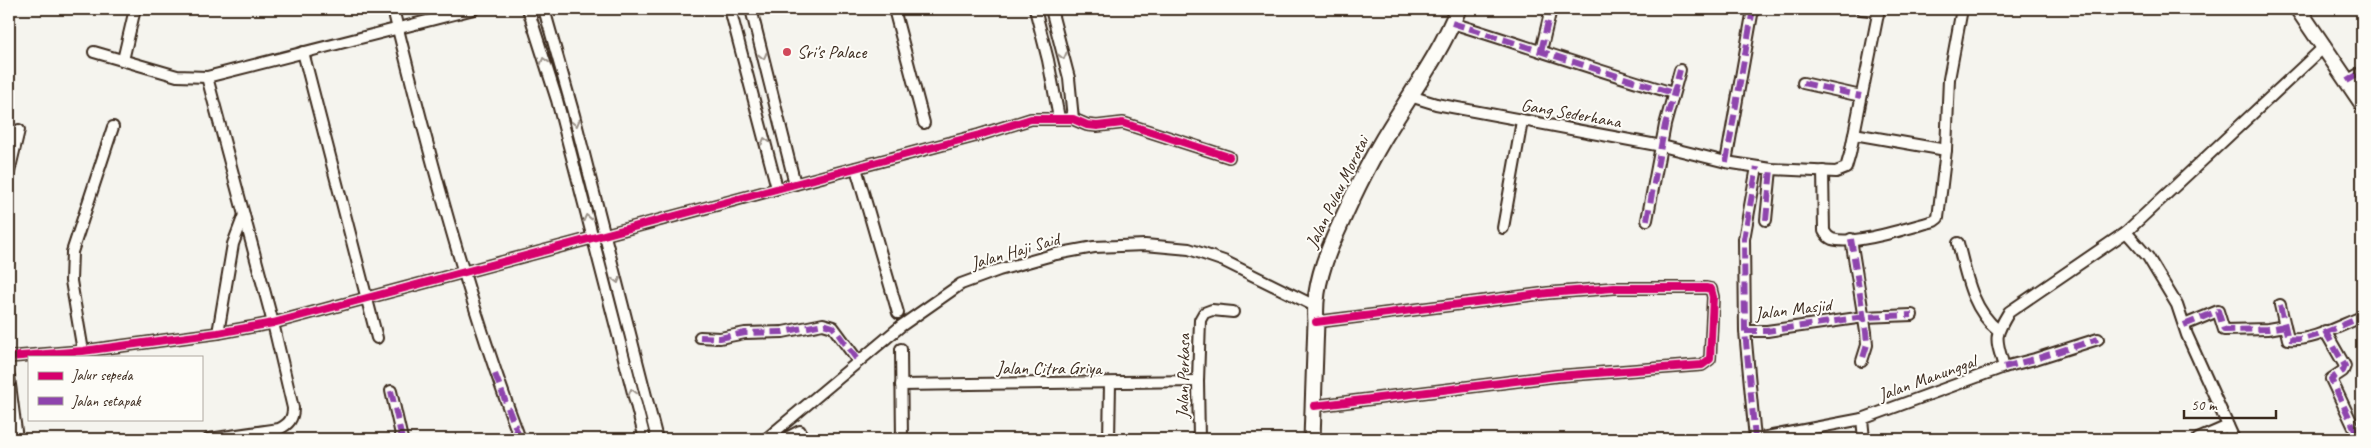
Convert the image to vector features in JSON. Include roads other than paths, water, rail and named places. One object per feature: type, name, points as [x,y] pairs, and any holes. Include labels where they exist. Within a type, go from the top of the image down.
[{"type":"street","points":[[123,60],[135,9]]},
{"type":"street","points":[[393,9],[462,274],[495,374],[520,439]]},
{"type":"street","points":[[94,52],[177,76],[206,77],[398,30],[474,9]]},
{"type":"street","points":[[528,9],[556,100],[645,439]]},
{"type":"street","points":[[544,9],[605,235],[657,439]]},
{"type":"street","points":[[730,9],[778,188]]},
{"type":"street","points":[[751,9],[795,184]]},
{"type":"street","points":[[894,9],[924,123]]},
{"type":"street","points":[[1035,9],[1048,60],[1059,118]]},
{"type":"street","points":[[1051,9],[1069,78],[1073,119]]},
{"type":"street","name":"Jalan Pulau Morotai","points":[[1312,439],[1316,322],[1314,306],[1325,258],[1354,192],[1429,67],[1458,9]]},
{"type":"street","points":[[1541,51],[1552,9]]},
{"type":"street","points":[[1726,162],[1754,9]]},
{"type":"street","name":"Gang Sederhana","points":[[1410,96],[1436,104],[1662,146],[1726,162],[1771,169],[1836,172],[1846,168],[1878,10],[1861,9]]},
{"type":"street","points":[[1823,171],[1824,231],[1832,239],[1851,239],[1889,233],[1934,221],[1938,218],[1946,150],[1949,79],[1962,9]]},
{"type":"street","points":[[2298,9],[2362,103]]},
{"type":"street","points":[[1452,23],[1610,75],[1672,93]]},
{"type":"street","points":[[2004,367],[1997,346],[1998,330],[2010,312],[2126,232],[2324,47]]},
{"type":"street","points":[[303,52],[365,298],[377,338]]},
{"type":"street","points":[[1647,220],[1672,93],[1680,70]]},
{"type":"street","points":[[2347,81],[2362,72]]},
{"type":"street","points":[[206,77],[273,323],[293,408],[293,417],[288,424],[279,429],[209,439]]},
{"type":"street","points":[[1803,83],[1861,96]]},
{"type":"street","points":[[9,356],[83,351],[218,333],[273,323],[856,168],[1031,119],[1073,119],[1087,125],[1097,126],[1123,123],[1229,157]]},
{"type":"street","points":[[1504,228],[1522,121]]},
{"type":"street","points":[[83,351],[71,281],[72,252],[113,127]]},
{"type":"street","points":[[9,172],[19,130]]},
{"type":"street","points":[[1854,134],[1946,150]]},
{"type":"street","points":[[1745,331],[1744,239],[1757,167]]},
{"type":"street","points":[[856,168],[898,312]]},
{"type":"street","points":[[1766,220],[1771,169]]},
{"type":"street","points":[[218,333],[233,244],[244,215]]},
{"type":"street","points":[[2126,232],[2159,272],[2178,305],[2184,325],[2234,439]]},
{"type":"street","points":[[1851,239],[1867,346],[1862,361]]},
{"type":"street","points":[[1958,243],[1974,298],[1988,322],[1998,330]]},
{"type":"street","name":"Jalan Haji Said","points":[[766,439],[901,326],[961,284],[1009,267],[1056,254],[1094,247],[1145,245],[1189,248],[1224,261],[1314,306]]},
{"type":"street","points":[[1314,406],[1557,376],[1702,365],[1710,359],[1713,297],[1711,289],[1706,288],[1614,288],[1548,293],[1316,322]]},
{"type":"street","points":[[2280,305],[2288,338],[2294,339],[2325,331],[2362,317]]},
{"type":"street","name":"Jalan Perkasa","points":[[1199,439],[1200,320],[1204,313],[1212,310],[1233,312]]},
{"type":"street","points":[[2184,325],[2218,311],[2224,330],[2268,329],[2285,326]]},
{"type":"street","name":"Jalan Masjid","points":[[1755,439],[1745,331],[1767,330],[1864,317],[1912,315]]},
{"type":"street","points":[[700,337],[720,338],[745,333],[783,332],[823,324],[833,328],[858,361]]},
{"type":"street","points":[[2325,331],[2345,366],[2344,371],[2331,379],[2358,436],[2350,439]]},
{"type":"street","name":"Jalan Manunggal","points":[[1755,439],[1862,420],[2004,367],[2036,359],[2098,338]]},
{"type":"street","points":[[901,348],[902,439]]},
{"type":"street","points":[[9,377],[17,439]]},
{"type":"street","name":"Jalan Citra Griya","points":[[901,385],[1198,381]]},
{"type":"street","points":[[1109,439],[1110,383]]},
{"type":"street","points":[[391,391],[402,439]]},
{"type":"street","name":"Jalan Manunggal","points":[[1862,420],[1864,439]]},
{"type":"street","points":[[2198,439],[2228,426]]},
{"type":"street","points":[[785,439],[800,431]]},
{"type":"place","name":"Sri's Palace","points":[[787,52]]}]
